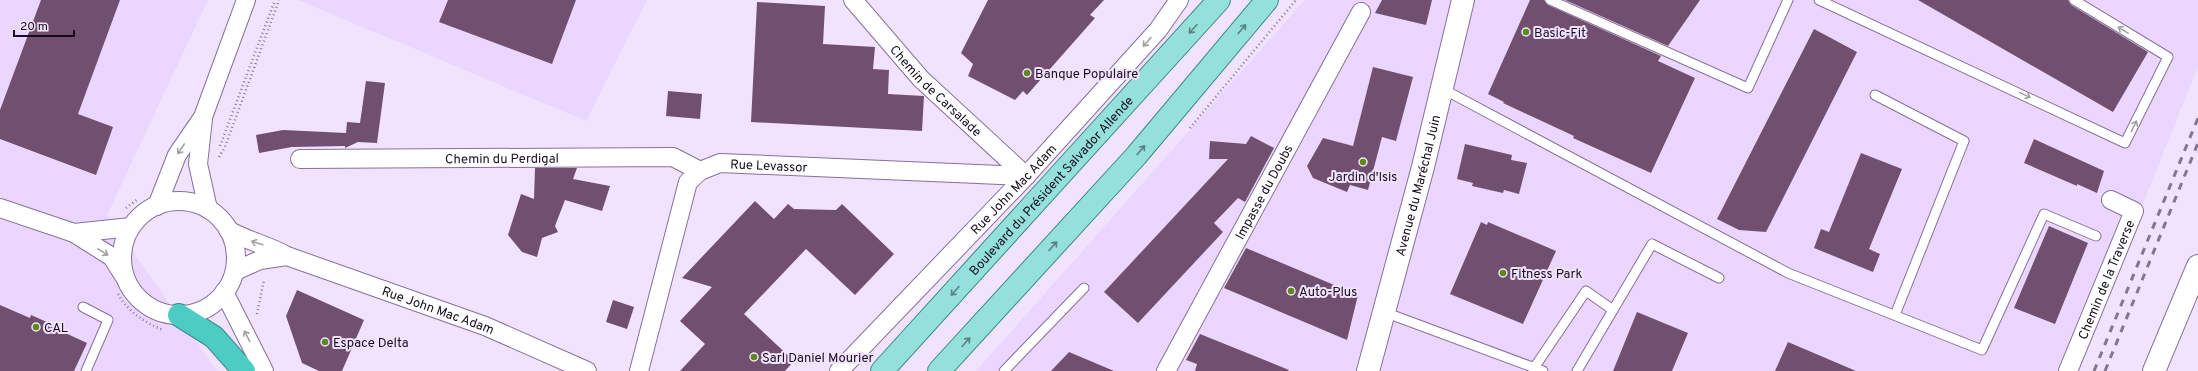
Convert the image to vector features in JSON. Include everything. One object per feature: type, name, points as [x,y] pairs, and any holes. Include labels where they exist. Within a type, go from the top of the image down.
[{"type":"highway","points":[[172,323],[214,337],[253,368]]},
{"type":"main road","name":"Boulevard du Président Salvador Allende","points":[[882,371],[1219,0]]},
{"type":"main road","points":[[940,371],[1136,156],[1267,0]]},
{"type":"street","points":[[208,209],[198,164],[203,117],[246,0]]},
{"type":"street","name":"Chemin de Carsalade","points":[[852,0],[921,79],[1026,176]]},
{"type":"street","name":"Rue John Mac Adam","points":[[839,371],[1026,176],[1158,30],[1179,0]]},
{"type":"street","name":"Avenue du Maréchal Juin","points":[[1368,371],[1423,167],[1462,0]]},
{"type":"street","name":"Impasse du Doubs","points":[[1166,371],[1361,12]]},
{"type":"street","points":[[156,206],[177,155],[203,117]]},
{"type":"street","name":"Chemin du Perdigal","points":[[300,159],[673,157],[700,171]]},
{"type":"street","name":"Rue Levassor","points":[[639,371],[688,182],[700,171],[720,163],[1026,176]]},
{"type":"street","name":"Chemin de la Traverse","points":[[2068,371],[2134,211],[2111,200]]},
{"type":"street","points":[[0,208],[74,233],[112,257],[121,284],[133,292],[146,305],[162,313],[172,323],[212,305],[224,292],[234,271],[236,257],[234,243],[220,218],[208,209],[191,203],[174,202],[156,206],[142,214],[131,227],[124,241],[121,284]]},
{"type":"street","points":[[74,233],[131,227]]},
{"type":"street","name":"Rue John Mac Adam","points":[[228,230],[242,238],[272,247],[287,256],[485,326],[587,371]]},
{"type":"street","name":"Rue John Mac Adam","points":[[234,271],[260,260],[287,256]]},
{"type":"street","points":[[2154,371],[2198,266]]},
{"type":"street","points":[[224,292],[253,368]]},
{"type":"lane","points":[[1550,0],[1748,88],[1788,0]]},
{"type":"lane","points":[[1819,0],[2125,142],[2168,57],[2074,0]]},
{"type":"lane","points":[[1442,88],[1788,273],[1982,350],[2044,214],[2096,236]]},
{"type":"lane","points":[[1874,95],[1964,141],[1894,315]]},
{"type":"lane","points":[[1576,371],[1652,244],[1719,278]]},
{"type":"lane","points":[[1004,371],[1084,288]]},
{"type":"lane","points":[[1384,312],[1539,369],[1586,291],[1613,310]]},
{"type":"lane","points":[[83,307],[108,320],[86,371]]},
{"type":"path","points":[[215,156],[222,143],[275,0]]},
{"type":"path","points":[[217,163],[240,107],[279,0]]},
{"type":"path","points":[[122,210],[136,202],[141,196]]},
{"type":"path","points":[[257,314],[265,278]]},
{"type":"path","points":[[121,284],[126,307],[146,322],[172,323]]},
{"type":"shaded area","points":[[0,0],[208,0],[107,215],[217,371],[0,371]]},
{"type":"shaded area","points":[[298,0],[647,0],[586,121]]},
{"type":"shaded area","points":[[1305,0],[2198,0],[2198,66],[2076,371],[976,371]]},
{"type":"building","points":[[41,0],[120,0],[78,114],[113,127],[96,175],[0,139],[0,110]]},
{"type":"building","points":[[448,0],[576,0],[552,64],[439,22]]},
{"type":"building","points":[[988,0],[1104,0],[1090,15],[1095,18],[1027,95],[1023,91],[1015,100],[968,76],[973,64],[961,53]]},
{"type":"building","points":[[1382,0],[1432,0],[1426,25],[1375,13]]},
{"type":"building","points":[[1530,0],[1544,0],[1548,5],[1661,56],[1658,61],[1695,78],[1651,173],[1573,138],[1574,136],[1503,103],[1504,102],[1488,94]]},
{"type":"building","points":[[1565,0],[1700,0],[1668,46]]},
{"type":"building","points":[[1918,0],[2068,0],[2071,5],[2148,52],[2113,112]]},
{"type":"building","points":[[757,2],[825,6],[823,44],[875,47],[873,69],[889,70],[888,94],[924,96],[922,131],[751,122]]},
{"type":"building","points":[[1814,29],[1857,52],[1766,232],[1739,230],[1717,219]]},
{"type":"building","points":[[1373,67],[1413,77],[1396,141],[1382,137],[1368,190],[1350,185],[1347,192],[1313,178],[1307,166],[1323,138],[1353,146]]},
{"type":"building","points":[[366,81],[385,83],[377,143],[358,142],[345,148],[345,146],[292,147],[259,153],[256,135],[283,130],[346,133],[347,122],[360,123]]},
{"type":"building","points":[[668,91],[702,94],[700,119],[666,116]]},
{"type":"building","points":[[1251,136],[1274,148],[1245,202],[1238,198],[1214,223],[1223,232],[1138,323],[1104,292],[1228,159],[1209,159],[1210,141],[1246,144]]},
{"type":"building","points":[[2034,139],[2104,171],[2097,193],[2024,163]]},
{"type":"building","points":[[1465,144],[1512,155],[1511,160],[1527,163],[1519,194],[1504,190],[1503,193],[1472,186],[1473,183],[1457,179]]},
{"type":"building","points":[[1861,153],[1902,169],[1869,249],[1880,254],[1873,272],[1814,248],[1821,229],[1829,232]]},
{"type":"building","points":[[535,168],[577,168],[573,179],[610,186],[602,211],[565,200],[555,226],[558,232],[542,238],[537,257],[522,252],[508,235],[521,194],[534,199]]},
{"type":"building","points":[[755,201],[774,219],[788,204],[794,209],[836,210],[842,204],[894,254],[855,295],[806,249],[744,314],[794,361],[785,371],[680,371],[705,344],[680,321],[712,287],[682,278]]},
{"type":"building","name":"Fitness Park","points":[[1481,222],[1487,225],[1488,222],[1556,251],[1523,324],[1450,294]]},
{"type":"building","points":[[2049,226],[2088,243],[2055,324],[2014,308]]},
{"type":"building","name":"Auto-Plus","points":[[1246,248],[1358,295],[1347,340],[1224,288]]},
{"type":"building","name":"Espace Delta","points":[[297,290],[364,320],[342,371],[319,371],[302,363],[286,316]]},
{"type":"building","points":[[613,300],[634,307],[627,329],[606,322]]},
{"type":"building","points":[[0,305],[30,318],[31,315],[49,323],[48,325],[87,343],[74,371],[0,371]]},
{"type":"building","points":[[1637,312],[1688,333],[1672,371],[1613,371]]},
{"type":"building","points":[[1200,334],[1289,370],[1195,371],[1197,364],[1186,360]]},
{"type":"building","points":[[1788,342],[1856,371],[1775,371]]},
{"type":"building","points":[[1069,352],[1114,371],[1051,371]]},
{"type":"railway","points":[[2094,371],[2198,118]]},
{"type":"railway","points":[[2105,371],[2198,143]]},
{"type":"place","name":"Basic-Fit","points":[[1526,32]]},
{"type":"place","name":"Banque Populaire","points":[[1027,73]]},
{"type":"place","name":"Jardin d'Isis","points":[[1363,162]]},
{"type":"place","name":"Fitness Park","points":[[1503,273]]},
{"type":"place","name":"Auto-Plus","points":[[1291,291]]},
{"type":"place","name":"CAL","points":[[36,327]]},
{"type":"place","name":"Espace Delta","points":[[325,342]]},
{"type":"place","name":"Sarl Daniel Mourier","points":[[754,357]]}]
